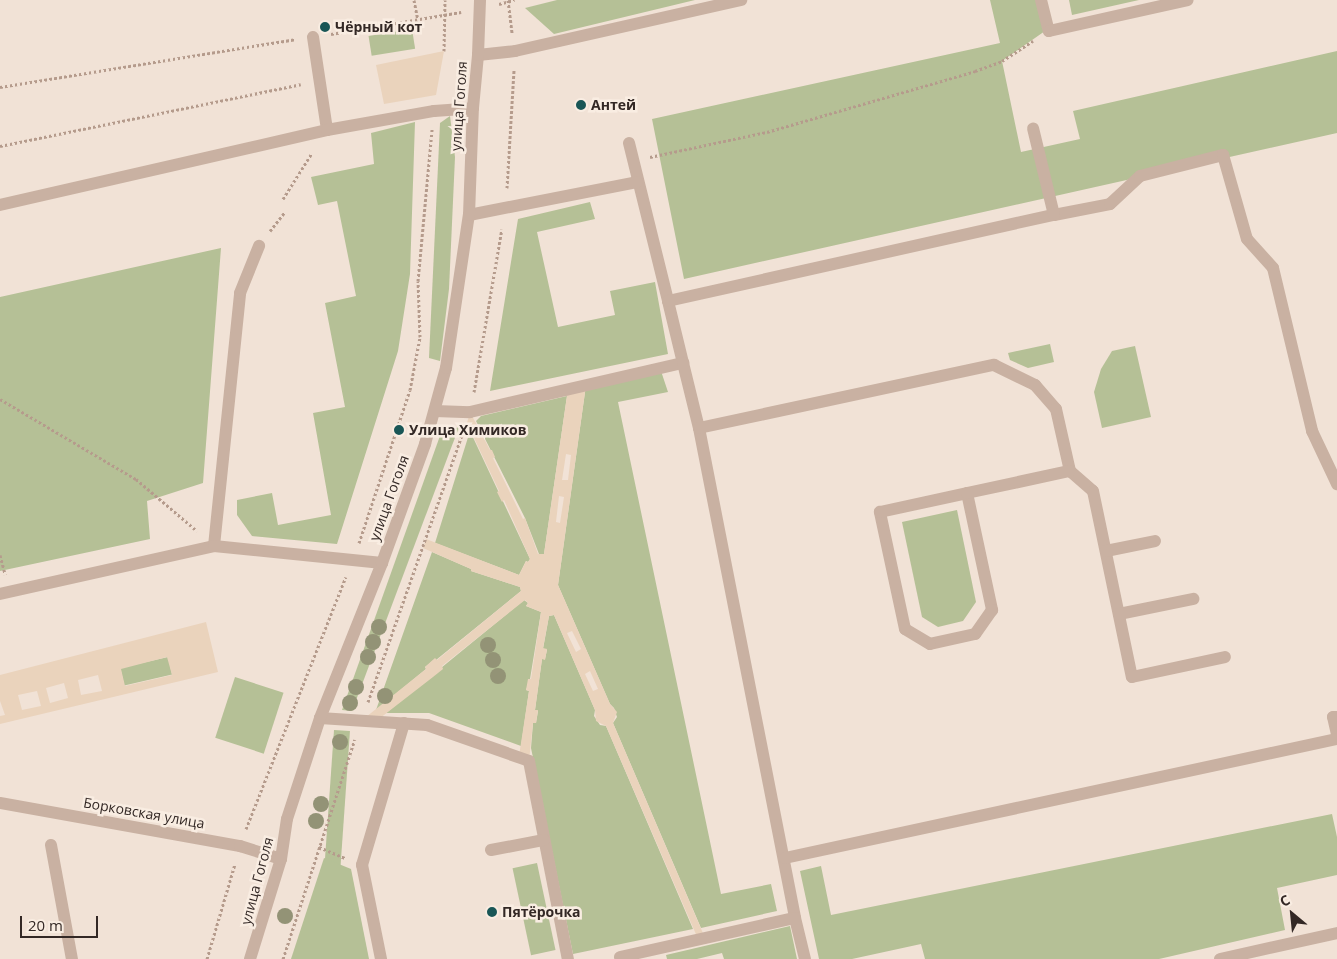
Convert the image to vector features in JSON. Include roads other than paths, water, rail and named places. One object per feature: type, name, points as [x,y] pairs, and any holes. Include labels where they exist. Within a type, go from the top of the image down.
[{"type":"street","name":"улица Гоголя","points":[[250,959],[281,859],[288,819],[320,718],[382,563],[435,411],[446,368],[469,215],[480,0]]},
{"type":"street","points":[[478,55],[515,51],[741,0]]},
{"type":"street","points":[[1041,0],[1049,30],[1188,0]]},
{"type":"street","points":[[313,36],[327,130]]},
{"type":"street","points":[[0,205],[327,130],[434,111],[473,108]]},
{"type":"street","points":[[1034,128],[1054,215]]},
{"type":"street","points":[[629,143],[637,182],[699,428],[785,858],[795,918],[805,959]]},
{"type":"street","points":[[668,301],[1110,204],[1140,176],[1223,154],[1247,238],[1273,268],[1312,431],[1337,484]]},
{"type":"street","points":[[469,215],[637,182]]},
{"type":"street","points":[[214,546],[240,293],[259,246]]},
{"type":"street","points":[[435,411],[470,412],[683,363]]},
{"type":"street","points":[[699,428],[994,365],[1036,385],[1056,409],[1070,472],[1093,491],[1132,677],[1225,657]]},
{"type":"street","points":[[967,493],[992,610],[975,634],[930,644],[904,629],[880,512],[967,493],[1070,472]]},
{"type":"street","points":[[1106,551],[1156,541]]},
{"type":"street","points":[[0,594],[214,546],[382,563]]},
{"type":"street","points":[[1119,614],[1193,599]]},
{"type":"street","points":[[1337,704],[1335,717],[1337,735]]},
{"type":"street","points":[[320,718],[427,725],[529,761],[568,959]]},
{"type":"street","points":[[381,959],[362,865],[404,723]]},
{"type":"street","points":[[785,858],[1337,739]]},
{"type":"street","name":"Борковская улица","points":[[0,803],[240,846],[281,859]]},
{"type":"street","points":[[491,850],[544,840]]},
{"type":"street","points":[[51,845],[72,959]]},
{"type":"street","points":[[617,958],[795,918]]},
{"type":"street","points":[[1220,959],[1337,934]]},
{"type":"place","name":"Чёрный кот","points":[[325,27]]},
{"type":"place","name":"Антей","points":[[581,105]]},
{"type":"place","name":"Улица Химиков","points":[[399,430]]},
{"type":"place","name":"Пятёрочка","points":[[492,912]]}]
